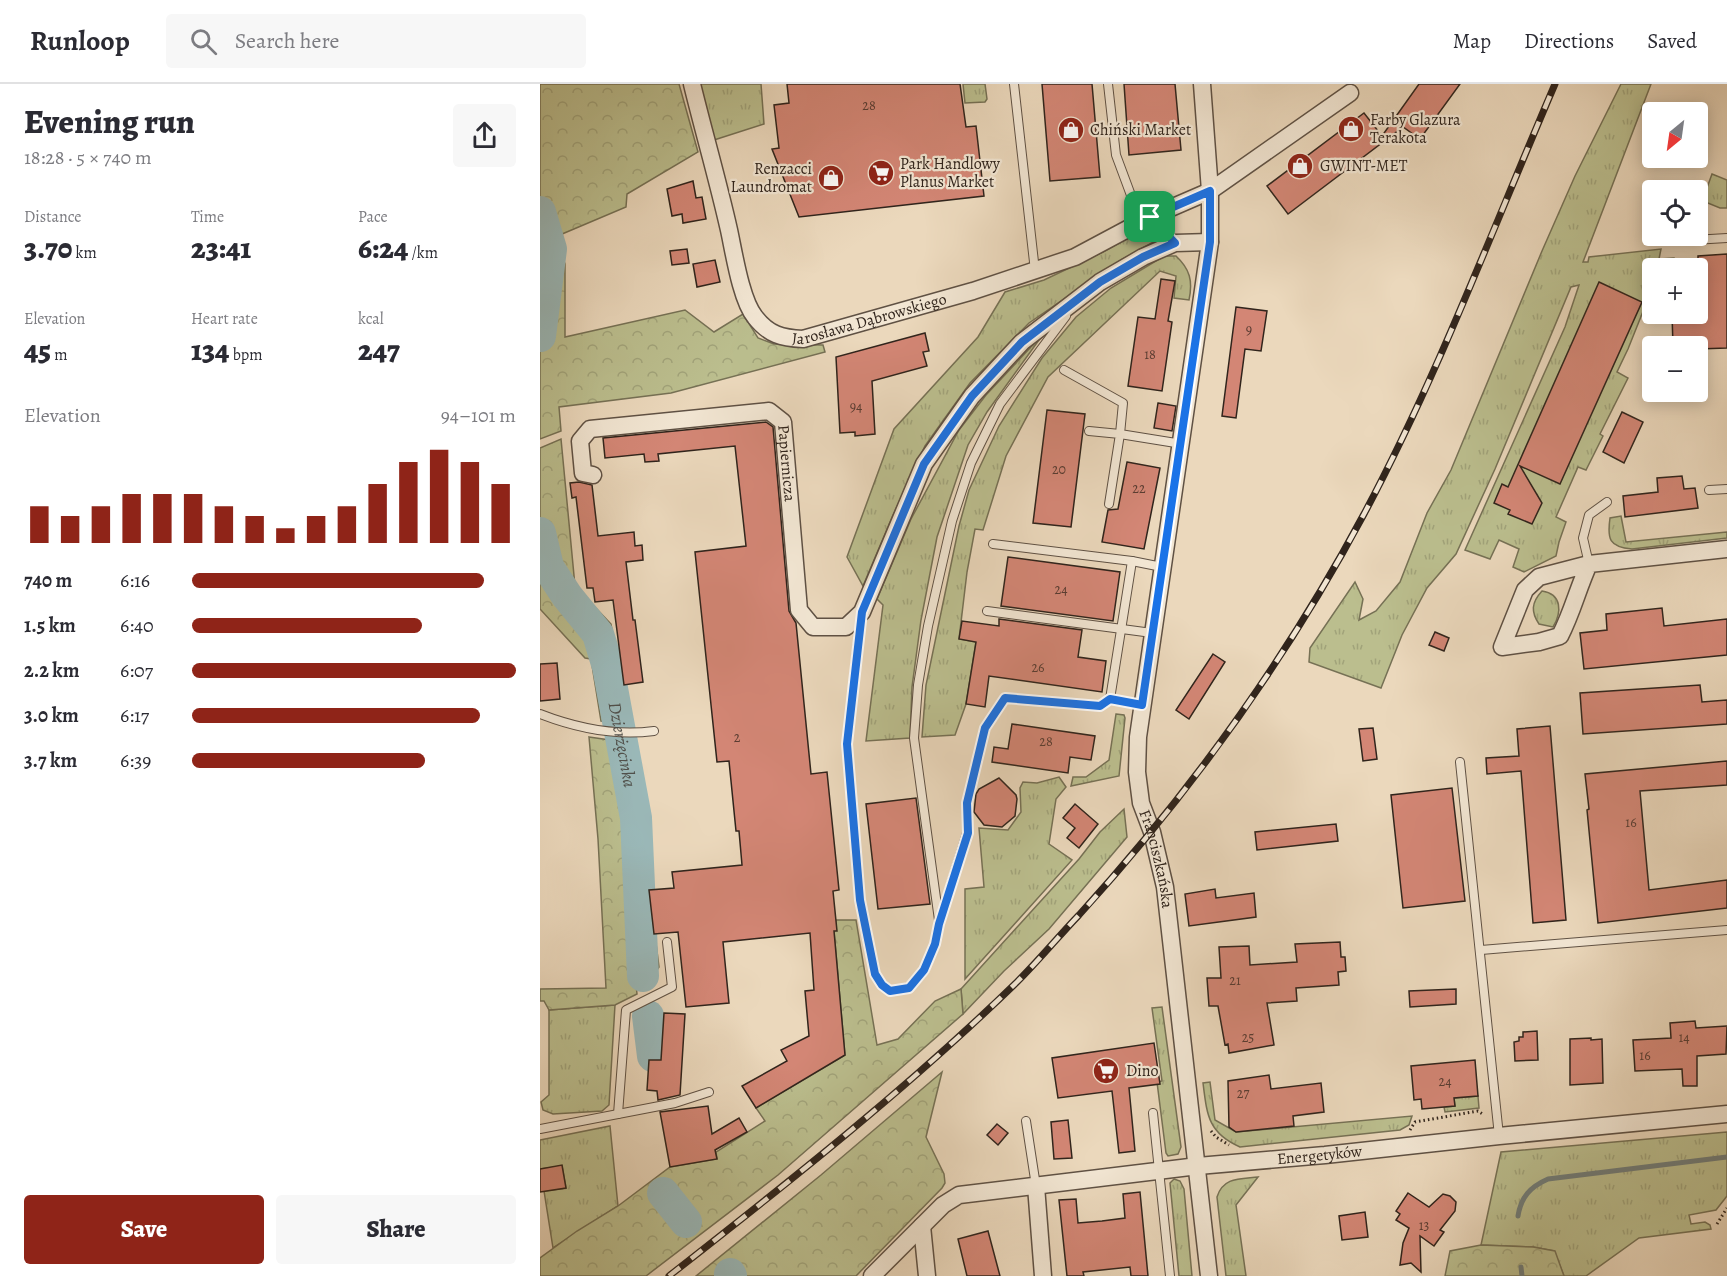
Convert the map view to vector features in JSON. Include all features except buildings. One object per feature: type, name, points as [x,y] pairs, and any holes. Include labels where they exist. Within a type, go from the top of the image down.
[{"type":"street","name":"Jarosława Dąbrowskiego","points":[[692,84],[738,275],[753,315],[765,328],[783,338],[803,339],[974,291],[1075,257],[1150,217],[1210,191],[1350,93]]},
{"type":"street","name":"Franciszkańska","points":[[1202,84],[1210,191],[1210,242],[1142,705],[1137,772],[1141,803],[1152,832],[1165,887],[1209,1276]]},
{"type":"street","points":[[862,612],[924,464],[972,396],[1022,342],[1100,282],[1143,257],[1175,243],[1210,242]]},
{"type":"street","name":"Papiernicza","points":[[593,475],[583,473],[580,441],[590,429],[770,411],[783,422],[799,610],[813,627],[846,627],[862,612]]},
{"type":"street","points":[[1589,564],[1560,636],[1539,642],[1502,647],[1526,590],[1539,577],[1589,564],[1727,549]]},
{"type":"street","name":"Energetyków","points":[[872,1276],[943,1205],[959,1195],[1160,1170],[1727,1114]]},
{"type":"street","points":[[1036,1186],[1043,1276]]},
{"type":"street","points":[[921,1226],[927,1276]]},
{"type":"lane","points":[[1014,84],[1035,271]]},
{"type":"lane","points":[[1108,84],[1116,155],[1132,198],[1175,243]]},
{"type":"lane","points":[[1708,239],[1727,238]]},
{"type":"lane","points":[[939,924],[914,738],[918,685],[928,626],[952,521],[971,463],[1000,404],[1073,307],[1100,282]]},
{"type":"lane","points":[[1064,370],[1123,403],[1109,504]]},
{"type":"lane","points":[[1089,431],[1182,444]]},
{"type":"lane","points":[[1709,490],[1727,489]]},
{"type":"lane","points":[[1589,564],[1583,538],[1589,515],[1607,502]]},
{"type":"lane","points":[[993,544],[1132,561],[1162,567]]},
{"type":"lane","points":[[862,612],[847,744],[860,900],[875,974],[882,985],[890,991],[909,988],[924,970],[935,944],[939,924],[968,833],[967,803],[985,728],[1005,698],[1100,706],[1110,699],[1132,561]]},
{"type":"lane","points":[[987,611],[1152,633]]},
{"type":"lane","points":[[1110,699],[1142,705]]},
{"type":"lane","points":[[540,714],[586,728],[606,731],[631,734],[654,731]]},
{"type":"lane","points":[[1460,762],[1499,1136]]},
{"type":"lane","points":[[1481,950],[1727,930]]},
{"type":"lane","points":[[618,1114],[626,1010],[672,987],[668,942]]},
{"type":"lane","points":[[540,1127],[675,1103],[710,1092]]},
{"type":"lane","points":[[1153,1113],[1170,1276]]},
{"type":"lane","points":[[1026,1121],[1036,1186]]},
{"type":"path","points":[[1717,1224],[1727,1208]]},
{"type":"green space","points":[[540,84],[679,84],[698,152],[627,194],[626,207],[555,237],[565,264],[565,337],[685,310],[714,332],[743,314],[758,338],[774,344],[823,345],[825,352],[671,393],[559,407],[561,431],[540,439]]},
{"type":"green space","points":[[699,84],[761,84],[764,124],[714,140]]},
{"type":"green space","points":[[963,84],[985,84],[987,99],[985,102],[965,103]]},
{"type":"green space","points":[[1621,84],[1651,84],[1644,102],[1642,102],[1642,108],[1583,262],[1588,262],[1589,257],[1661,249],[1659,258],[1642,258],[1642,314],[1617,372],[1628,378],[1600,434],[1603,436],[1586,470],[1578,467],[1556,517],[1566,522],[1556,556],[1524,572],[1513,567],[1519,549],[1499,540],[1490,559],[1465,550],[1565,327],[1579,285],[1571,287],[1495,469],[1456,554],[1427,588],[1402,635],[1381,688],[1309,662],[1310,648],[1355,582],[1363,599],[1359,620],[1376,611],[1400,582],[1427,513],[1451,470],[1575,176]]},
{"type":"green space","points":[[1712,174],[1727,180],[1727,208],[1708,203],[1708,185]]},
{"type":"green space","points":[[1146,228],[1153,230],[1157,240],[1121,260],[1029,323],[970,383],[925,446],[863,586],[847,557],[894,429],[978,337],[1005,292],[1044,280],[1103,252]]},
{"type":"green space","points":[[1164,256],[1176,256],[1187,271],[1191,287],[1189,300],[1174,298],[1176,276],[1160,271],[1048,377],[1006,456],[983,530],[975,529],[967,572],[959,639],[976,642],[966,704],[955,735],[922,737],[926,685],[959,526],[969,490],[999,426],[1042,358],[1076,317],[1111,288]]},
{"type":"green space","points":[[1044,333],[987,412],[968,445],[937,537],[921,620],[912,687],[910,738],[866,741],[883,605],[877,599],[911,519],[959,430],[986,395]]},
{"type":"green space","points":[[561,439],[575,586],[611,624],[628,724],[601,721],[591,659],[585,658],[540,609],[540,448]]},
{"type":"green space","points":[[1621,516],[1626,542],[1727,532],[1727,538],[1624,548],[1611,541],[1609,531],[1610,518]]},
{"type":"green space","points":[[1542,591],[1549,593],[1557,600],[1559,610],[1553,627],[1539,624],[1535,615],[1534,604]]},
{"type":"green space","points":[[1116,714],[1124,715],[1125,718],[1119,776],[1071,786],[1073,777],[1086,777],[1109,760]]},
{"type":"green space","points":[[589,737],[631,743],[659,967],[649,982],[636,984],[637,994],[615,1005],[549,1010],[544,1001],[540,1001],[540,989],[606,988],[598,839]]},
{"type":"green space","points":[[1059,777],[1066,787],[1056,799],[1049,844],[1072,860],[965,979],[965,889],[984,887],[979,828],[1008,830],[1021,812],[1020,788],[1023,782],[1037,783]]},
{"type":"green space","points":[[1124,809],[1127,837],[1049,929],[963,1014],[961,989],[1079,859],[1100,832]]},
{"type":"green space","points":[[836,920],[856,920],[877,1045],[898,1039],[935,1001],[961,989],[963,1014],[778,1175],[646,1276],[540,1276],[540,1258],[577,1231],[618,1206],[670,1167],[717,1159],[716,1152],[765,1121],[756,1108],[845,1055],[834,931]]},
{"type":"green space","points":[[615,1005],[609,1105],[602,1111],[553,1114],[543,1110],[541,1102],[549,1095],[549,1010]]},
{"type":"green space","points":[[1162,1007],[1181,1147],[1178,1154],[1168,1156],[1157,1082],[1162,1081],[1152,1008]]},
{"type":"green space","points":[[942,1072],[926,1137],[944,1174],[945,1183],[856,1276],[696,1276],[821,1175]]},
{"type":"green space","points":[[1210,1082],[1215,1120],[1236,1132],[1412,1116],[1409,1125],[1400,1130],[1240,1147],[1221,1136],[1211,1122],[1203,1083]]},
{"type":"green space","points":[[1478,1096],[1479,1108],[1445,1112],[1444,1107],[1455,1106],[1454,1098]]},
{"type":"green space","points":[[610,1126],[618,1206],[553,1248],[544,1191],[566,1188],[562,1166],[540,1169],[540,1140]]},
{"type":"green space","points":[[1727,1132],[1727,1196],[1716,1210],[1689,1215],[1691,1224],[1705,1222],[1710,1225],[1711,1229],[1639,1238],[1586,1276],[1564,1276],[1554,1251],[1533,1247],[1481,1245],[1501,1152]]},
{"type":"green space","points":[[1258,1177],[1236,1205],[1246,1276],[1226,1276],[1217,1197],[1228,1182]]},
{"type":"green space","points":[[1174,1179],[1180,1181],[1184,1189],[1192,1276],[1179,1276],[1170,1183]]},
{"type":"green space","points":[[1481,1245],[1533,1247],[1555,1251],[1564,1276],[1445,1276],[1450,1251]]},
{"type":"waterway","name":"Dzierżęcinka","points":[[540,212],[551,249],[540,336]]},
{"type":"waterway","name":"Dzierżęcinka","points":[[540,533],[548,567],[567,596],[598,634],[608,667],[636,818],[643,976]]},
{"type":"waterway","name":"Dzierżęcinka","points":[[648,1016],[653,1056]]},
{"type":"waterway","points":[[1518,1216],[1521,1203],[1527,1193],[1548,1179],[1727,1157]]},
{"type":"waterway","name":"Dzierżęcinka","points":[[663,1193],[686,1222]]},
{"type":"waterway","points":[[1521,1267],[1522,1276]]},
{"type":"railway","points":[[669,1276],[891,1097],[1017,982],[1120,869],[1234,724],[1269,673],[1334,568],[1391,462],[1441,355],[1555,84]]},
{"type":"place","name":"Farby Glazura Terakota","points":[[1351,129]]},
{"type":"place","name":"Chiński Market","points":[[1071,130]]},
{"type":"place","name":"GWINT-MET","points":[[1300,166]]},
{"type":"place","name":"Park Handlowy Planus Market","points":[[881,173]]},
{"type":"place","name":"Renzacci Laundromat","points":[[831,178]]},
{"type":"place","name":"Dino","points":[[1106,1071]]},
{"type":"route","points":[[1210,191],[1210,242],[1142,705],[1110,699],[1100,706],[1005,698],[985,728],[967,803],[968,833],[939,924],[935,944],[924,970],[909,988],[890,991],[882,985],[875,974],[860,900],[847,744],[862,612],[924,464],[972,396],[1022,342],[1100,282],[1143,257],[1175,243],[1150,217],[1210,191]]}]
